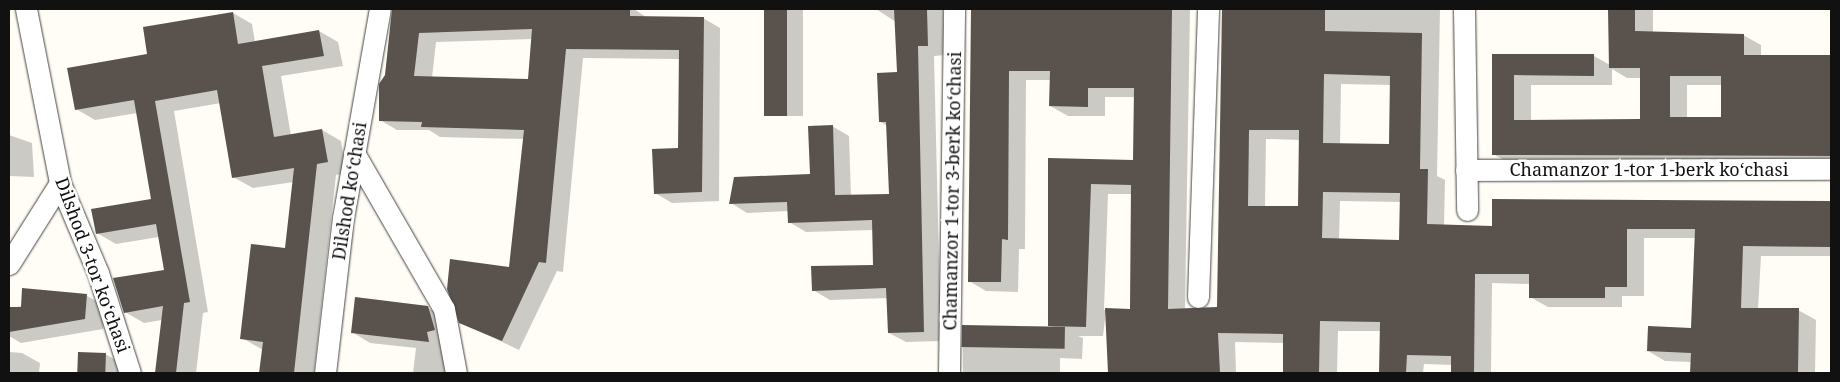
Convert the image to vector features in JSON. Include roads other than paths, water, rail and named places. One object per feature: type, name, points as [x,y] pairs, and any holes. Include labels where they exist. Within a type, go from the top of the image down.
[{"type":"street","name":"Dilshod 3-tor koʻchasi","points":[[26,9],[60,182],[98,273],[130,373]]},
{"type":"street","name":"Dilshod koʻchasi","points":[[325,373],[354,153],[380,9]]},
{"type":"street","name":"Chamanzor 1-tor 3-berk koʻchasi","points":[[949,373],[954,9]]},
{"type":"street","points":[[1198,297],[1208,9]]},
{"type":"street","points":[[1464,9],[1467,210]]},
{"type":"street","points":[[354,153],[444,309],[456,373]]},
{"type":"street","name":"Chamanzor 1-tor 1-berk koʻchasi","points":[[1466,170],[1831,169]]},
{"type":"street","points":[[9,264],[60,182]]}]
